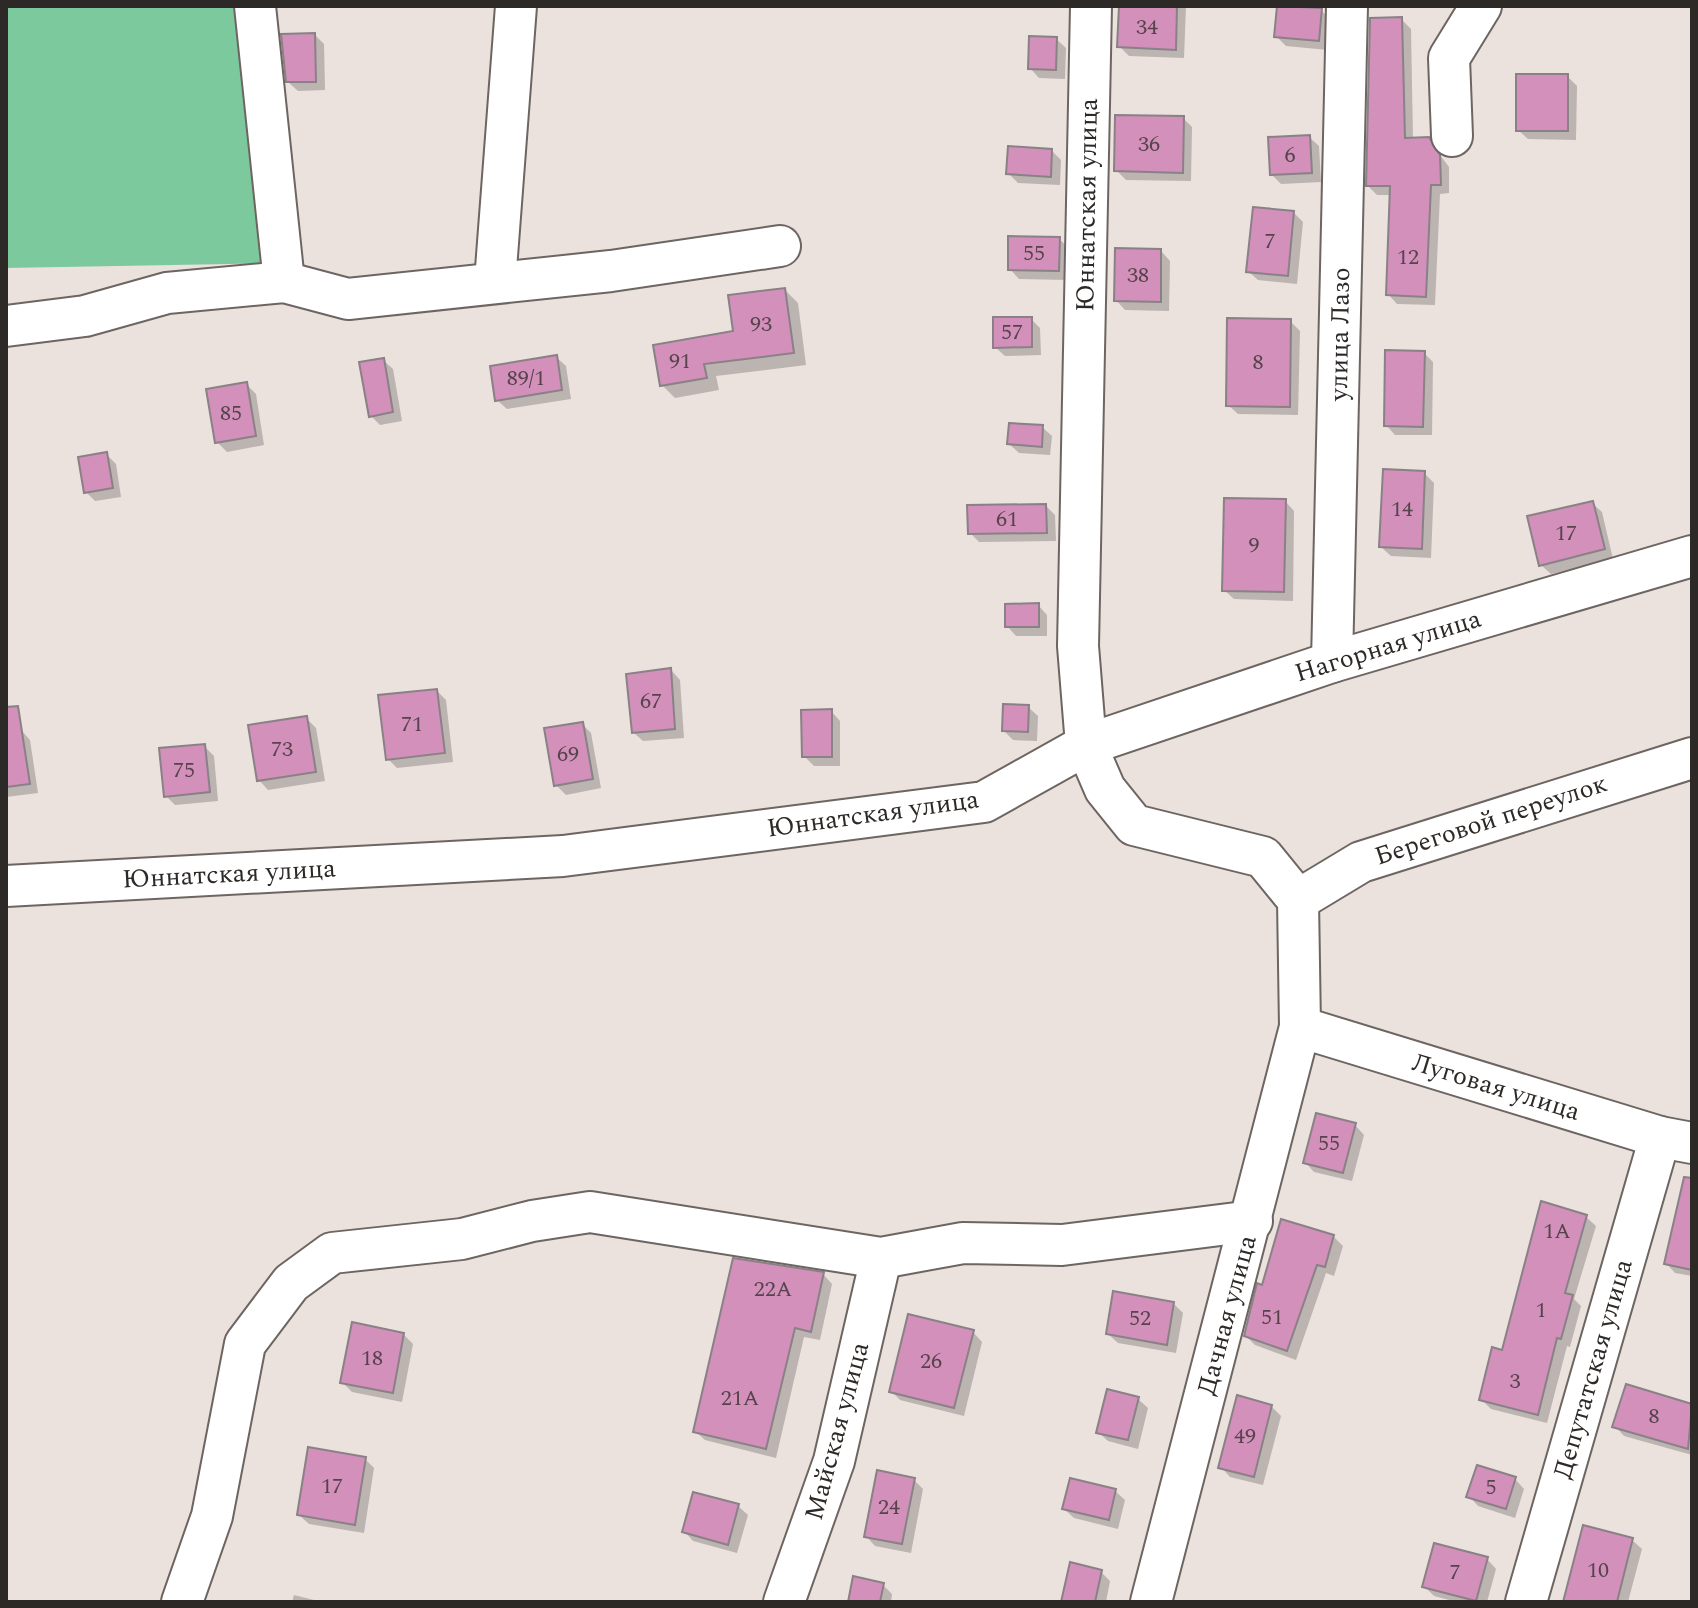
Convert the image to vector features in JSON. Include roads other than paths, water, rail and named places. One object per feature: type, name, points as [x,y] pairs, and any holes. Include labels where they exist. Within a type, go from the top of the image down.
[{"type":"street","points":[[255,6],[284,282]]},
{"type":"street","points":[[495,282],[516,6]]},
{"type":"street","name":"Юннатская улица","points":[[6,886],[563,856],[984,802],[1086,745],[1078,646],[1091,6]]},
{"type":"street","name":"улица Лазо","points":[[1332,662],[1347,6]]},
{"type":"street","points":[[1452,136],[1449,58],[1481,6]]},
{"type":"street","points":[[6,326],[85,316],[167,293],[284,282],[348,299],[611,271],[780,246]]},
{"type":"street","name":"Нагорная улица","points":[[1086,745],[1332,662],[1692,556]]},
{"type":"street","points":[[1086,745],[1105,789],[1134,825],[1263,857],[1298,900]]},
{"type":"street","name":"Береговой переулок","points":[[1298,900],[1361,862],[1692,758]]},
{"type":"street","name":"Дачная улица","points":[[1151,1602],[1300,1027],[1298,900]]},
{"type":"street","name":"Луговая улица","points":[[1300,1027],[1676,1140]]},
{"type":"street","name":"Депутатская улица","points":[[1526,1602],[1676,1140]]},
{"type":"street","points":[[182,1602],[212,1516],[245,1344],[291,1283],[332,1253],[462,1239],[532,1221],[590,1212],[881,1258],[963,1243],[1062,1245],[1252,1221]]},
{"type":"street","name":"Майская улица","points":[[784,1602],[834,1461],[881,1258]]}]
